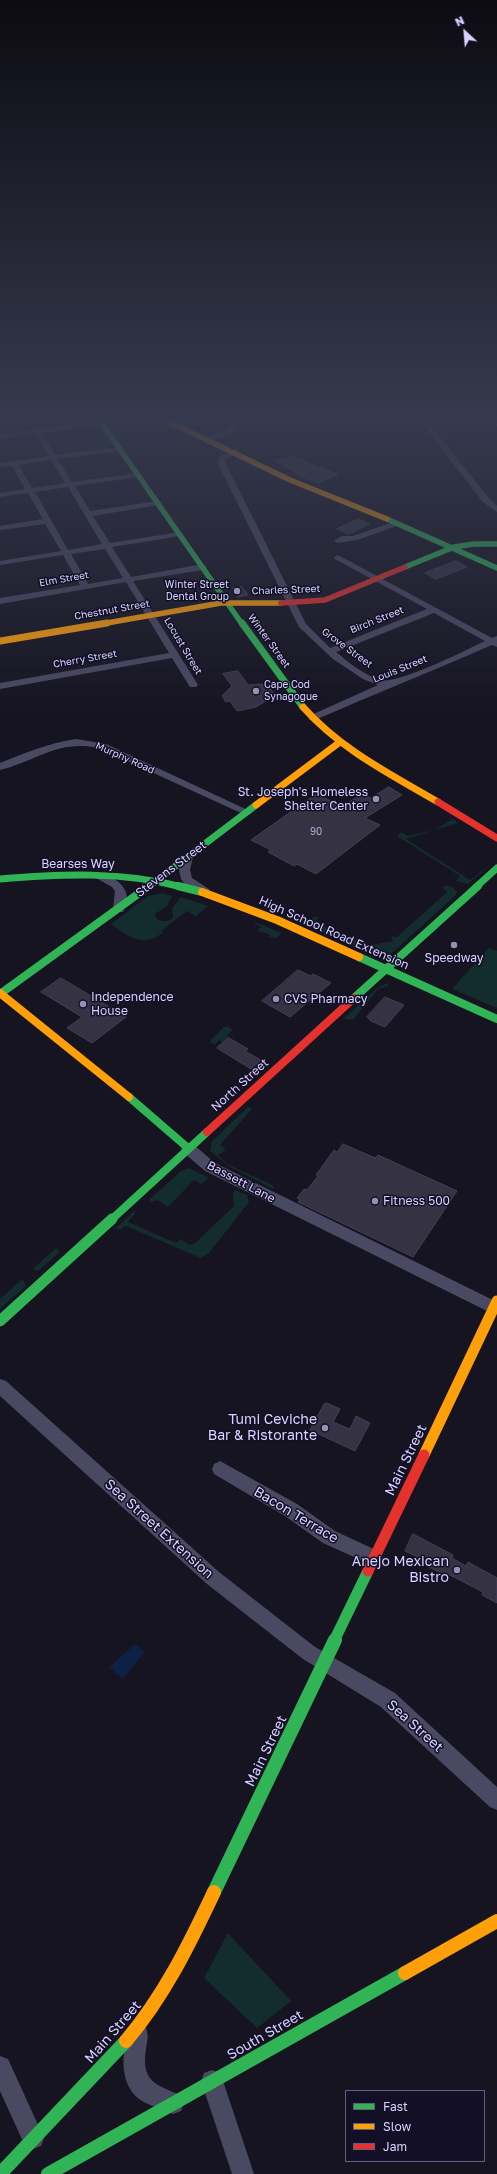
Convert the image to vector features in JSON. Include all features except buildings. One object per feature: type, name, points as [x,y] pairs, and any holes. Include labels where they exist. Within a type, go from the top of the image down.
[{"type":"street","points":[[45,516],[85,586]]},
{"type":"street","name":"Locust Street","points":[[89,516],[106,546],[129,579],[193,685]]},
{"type":"street","name":"Winter Street","points":[[167,516],[312,718],[340,742],[497,838]]},
{"type":"street","name":"Grove Street","points":[[248,516],[295,614],[302,625],[330,652],[377,683],[391,683]]},
{"type":"street","points":[[380,516],[454,547],[497,568]]},
{"type":"street","points":[[0,528],[47,520]]},
{"type":"street","points":[[338,541],[345,538],[354,538],[396,523]]},
{"type":"street","points":[[0,563],[180,534]]},
{"type":"street","name":"Charles Street","points":[[228,603],[291,603],[325,600],[380,579],[454,547],[474,544],[497,544]]},
{"type":"street","points":[[338,557],[380,579],[433,610],[495,641]]},
{"type":"street","name":"Elm Street","points":[[0,601],[203,567]]},
{"type":"street","name":"Chestnut Street","points":[[0,641],[228,603]]},
{"type":"street","name":"Birch Street","points":[[330,652],[433,610]]},
{"type":"street","name":"Louis Street","points":[[312,718],[391,683],[417,675],[495,641]]},
{"type":"street","name":"Cherry Street","points":[[0,686],[175,654]]},
{"type":"street","name":"Murphy Road","points":[[0,767],[64,743],[88,742],[102,746],[247,812]]},
{"type":"street","name":"Stevens Street","points":[[0,993],[156,881],[340,742]]},
{"type":"street","points":[[188,857],[183,869],[185,877],[194,886],[206,893]]},
{"type":"street","name":"North Street","points":[[0,1321],[188,1148],[497,868]]},
{"type":"street","points":[[100,876],[112,881],[120,888],[122,900],[118,909]]},
{"type":"street","name":"Bearses Way","points":[[1,877],[100,876],[156,881]]},
{"type":"street","name":"High School Road Extension","points":[[156,881],[206,893],[251,909],[497,1018]]},
{"type":"street","name":"Bassett Lane","points":[[0,993],[156,1118],[204,1163],[495,1305]]},
{"type":"street","name":"Main Street","points":[[0,2174],[141,2025],[181,1959],[325,1662],[495,1305]]},
{"type":"street","name":"Sea Street Extension","points":[[0,1386],[213,1578],[306,1651],[325,1662]]},
{"type":"street","name":"Bacon Terrace","points":[[220,1469],[291,1510],[329,1536],[374,1558]]},
{"type":"street","name":"Sea Street","points":[[325,1662],[388,1700],[497,1800]]},
{"type":"street","name":"South Street","points":[[48,2174],[497,1921]]},
{"type":"street","points":[[141,2025],[135,2046],[134,2065],[137,2077],[143,2088],[175,2103]]},
{"type":"street","points":[[0,2067],[33,2138]]},
{"type":"street","points":[[212,2081],[243,2174]]},
{"type":"green space","points":[[453,819],[458,823],[406,839],[470,880],[495,861],[468,884],[456,881],[460,876],[397,836],[401,832],[408,836],[435,830]]},
{"type":"green space","points":[[446,885],[454,888],[457,892],[456,895],[391,954],[385,956],[376,956],[313,928],[308,923],[312,918],[317,916],[318,918],[315,922],[356,940],[361,937],[366,946],[393,941],[391,936],[397,937],[447,892],[442,888]]},
{"type":"green space","points":[[163,893],[172,896],[167,906],[155,914],[155,917],[161,921],[168,921],[173,918],[172,908],[181,897],[208,906],[196,916],[187,911],[161,931],[164,932],[150,939],[143,940],[131,937],[111,924],[148,896]]},
{"type":"green space","points":[[255,922],[281,934],[276,938],[269,937],[270,935],[257,930],[261,927],[254,923]]},
{"type":"green space","points":[[489,948],[497,951],[497,1008],[452,989]]},
{"type":"green space","points":[[388,983],[388,986],[378,989],[353,1020],[343,1019],[377,988]]},
{"type":"green space","points":[[228,1026],[233,1030],[227,1035],[230,1037],[223,1043],[219,1040],[214,1045],[210,1041],[224,1027]]},
{"type":"green space","points":[[248,1107],[252,1109],[220,1145],[226,1150],[218,1155],[229,1165],[272,1185],[274,1187],[273,1189],[232,1168],[210,1151],[212,1141]]},
{"type":"green space","points":[[189,1168],[209,1178],[201,1184],[194,1180],[168,1207],[158,1200],[150,1202],[150,1199],[181,1171]]},
{"type":"green space","points":[[235,1190],[247,1195],[249,1202],[209,1253],[201,1258],[126,1226],[119,1230],[116,1228],[134,1211],[135,1214],[128,1222],[176,1243],[181,1239],[189,1245],[194,1244],[234,1206],[233,1193]]},
{"type":"green space","points":[[56,1248],[60,1252],[38,1271],[33,1269]]},
{"type":"green space","points":[[23,1280],[26,1286],[0,1309],[0,1299]]},
{"type":"green space","points":[[228,1933],[291,2001],[257,2028],[204,1978]]},
{"type":"water","points":[[135,1644],[145,1652],[123,1679],[109,1667]]},
{"type":"traffic: fast","points":[[167,516],[303,707]]},
{"type":"traffic: fast","points":[[387,519],[497,568]]},
{"type":"traffic: fast","points":[[405,567],[454,547],[474,544],[497,544]]},
{"type":"traffic: fast","points":[[0,994],[102,921],[256,805]]},
{"type":"traffic: fast","points":[[354,998],[497,868]]},
{"type":"traffic: fast","points":[[0,879],[77,875],[102,876],[152,881],[177,885],[202,892]]},
{"type":"traffic: fast","points":[[359,957],[497,1019]]},
{"type":"traffic: fast","points":[[129,1097],[188,1148]]},
{"type":"traffic: fast","points":[[0,1321],[207,1132]]},
{"type":"traffic: fast","points":[[214,1892],[368,1571]]},
{"type":"traffic: fast","points":[[48,2174],[405,1973]]},
{"type":"traffic: fast","points":[[0,2174],[126,2041]]},
{"type":"traffic: slow","points":[[381,516],[387,519]]},
{"type":"traffic: slow","points":[[0,641],[221,603],[281,603]]},
{"type":"traffic: slow","points":[[303,707],[316,722],[348,748],[384,771],[438,802]]},
{"type":"traffic: slow","points":[[256,805],[340,742]]},
{"type":"traffic: slow","points":[[202,892],[277,920],[359,957]]},
{"type":"traffic: slow","points":[[0,993],[129,1097]]},
{"type":"traffic: slow","points":[[424,1455],[497,1301]]},
{"type":"traffic: slow","points":[[126,2041],[140,2025],[164,1989],[214,1892]]},
{"type":"traffic: slow","points":[[405,1973],[497,1921]]},
{"type":"traffic: jam","points":[[281,603],[325,600],[405,567]]},
{"type":"traffic: jam","points":[[438,802],[497,838]]},
{"type":"traffic: jam","points":[[207,1132],[354,998]]},
{"type":"traffic: jam","points":[[368,1571],[424,1455]]},
{"type":"place","name":"Winter Street Dental Group","points":[[237,591]]},
{"type":"place","name":"Cape Cod Synagogue","points":[[256,691]]},
{"type":"place","name":"St. Joseph's Homeless Shelter Center","points":[[376,799]]},
{"type":"place","name":"Speedway","points":[[454,945]]},
{"type":"place","name":"CVS Pharmacy","points":[[276,999]]},
{"type":"place","name":"Independence House","points":[[83,1004]]},
{"type":"place","name":"Fitness 500","points":[[375,1201]]},
{"type":"place","name":"Tumi Ceviche Bar & Ristorante","points":[[325,1428]]},
{"type":"place","name":"Anejo Mexican Bistro","points":[[457,1570]]}]
